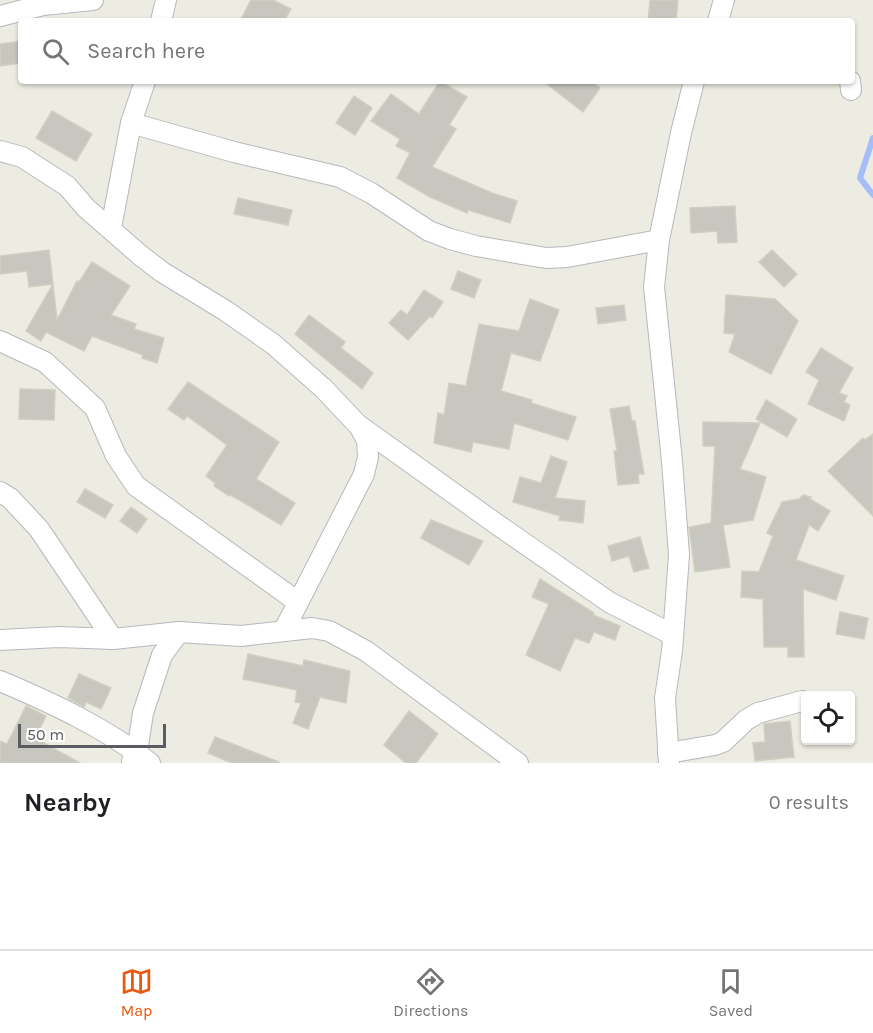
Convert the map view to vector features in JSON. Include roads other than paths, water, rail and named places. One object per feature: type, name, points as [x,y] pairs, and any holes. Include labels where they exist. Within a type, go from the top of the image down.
[{"type":"street","points":[[0,16],[43,5],[93,0]]},
{"type":"street","points":[[162,18],[166,0]]},
{"type":"street","points":[[719,18],[724,0]]},
{"type":"street","points":[[111,228],[131,123],[144,84]]},
{"type":"street","points":[[693,84],[659,240],[654,287],[672,460],[679,555],[673,635],[665,698],[669,758],[723,742],[746,720],[758,713],[801,701]]},
{"type":"street","points":[[131,123],[234,152],[340,177],[371,193],[429,231],[476,246],[546,258],[659,240]]},
{"type":"street","points":[[0,151],[22,157],[67,186],[86,208],[162,272],[226,311],[273,344],[323,388],[359,426],[609,602],[673,635]]},
{"type":"street","points":[[0,340],[45,362],[95,408],[116,456],[136,486],[298,602]]},
{"type":"street","points":[[284,630],[364,474],[369,448],[359,426]]},
{"type":"street","points":[[0,492],[10,498],[39,529],[113,639]]},
{"type":"street","points":[[0,640],[59,637],[113,639],[179,632],[241,636],[312,628],[329,631],[366,651],[518,763]]},
{"type":"street","points":[[0,681],[54,705],[139,760],[143,713],[162,656],[179,632]]},
{"type":"waterway","points":[[873,138],[860,178],[873,195]]}]
